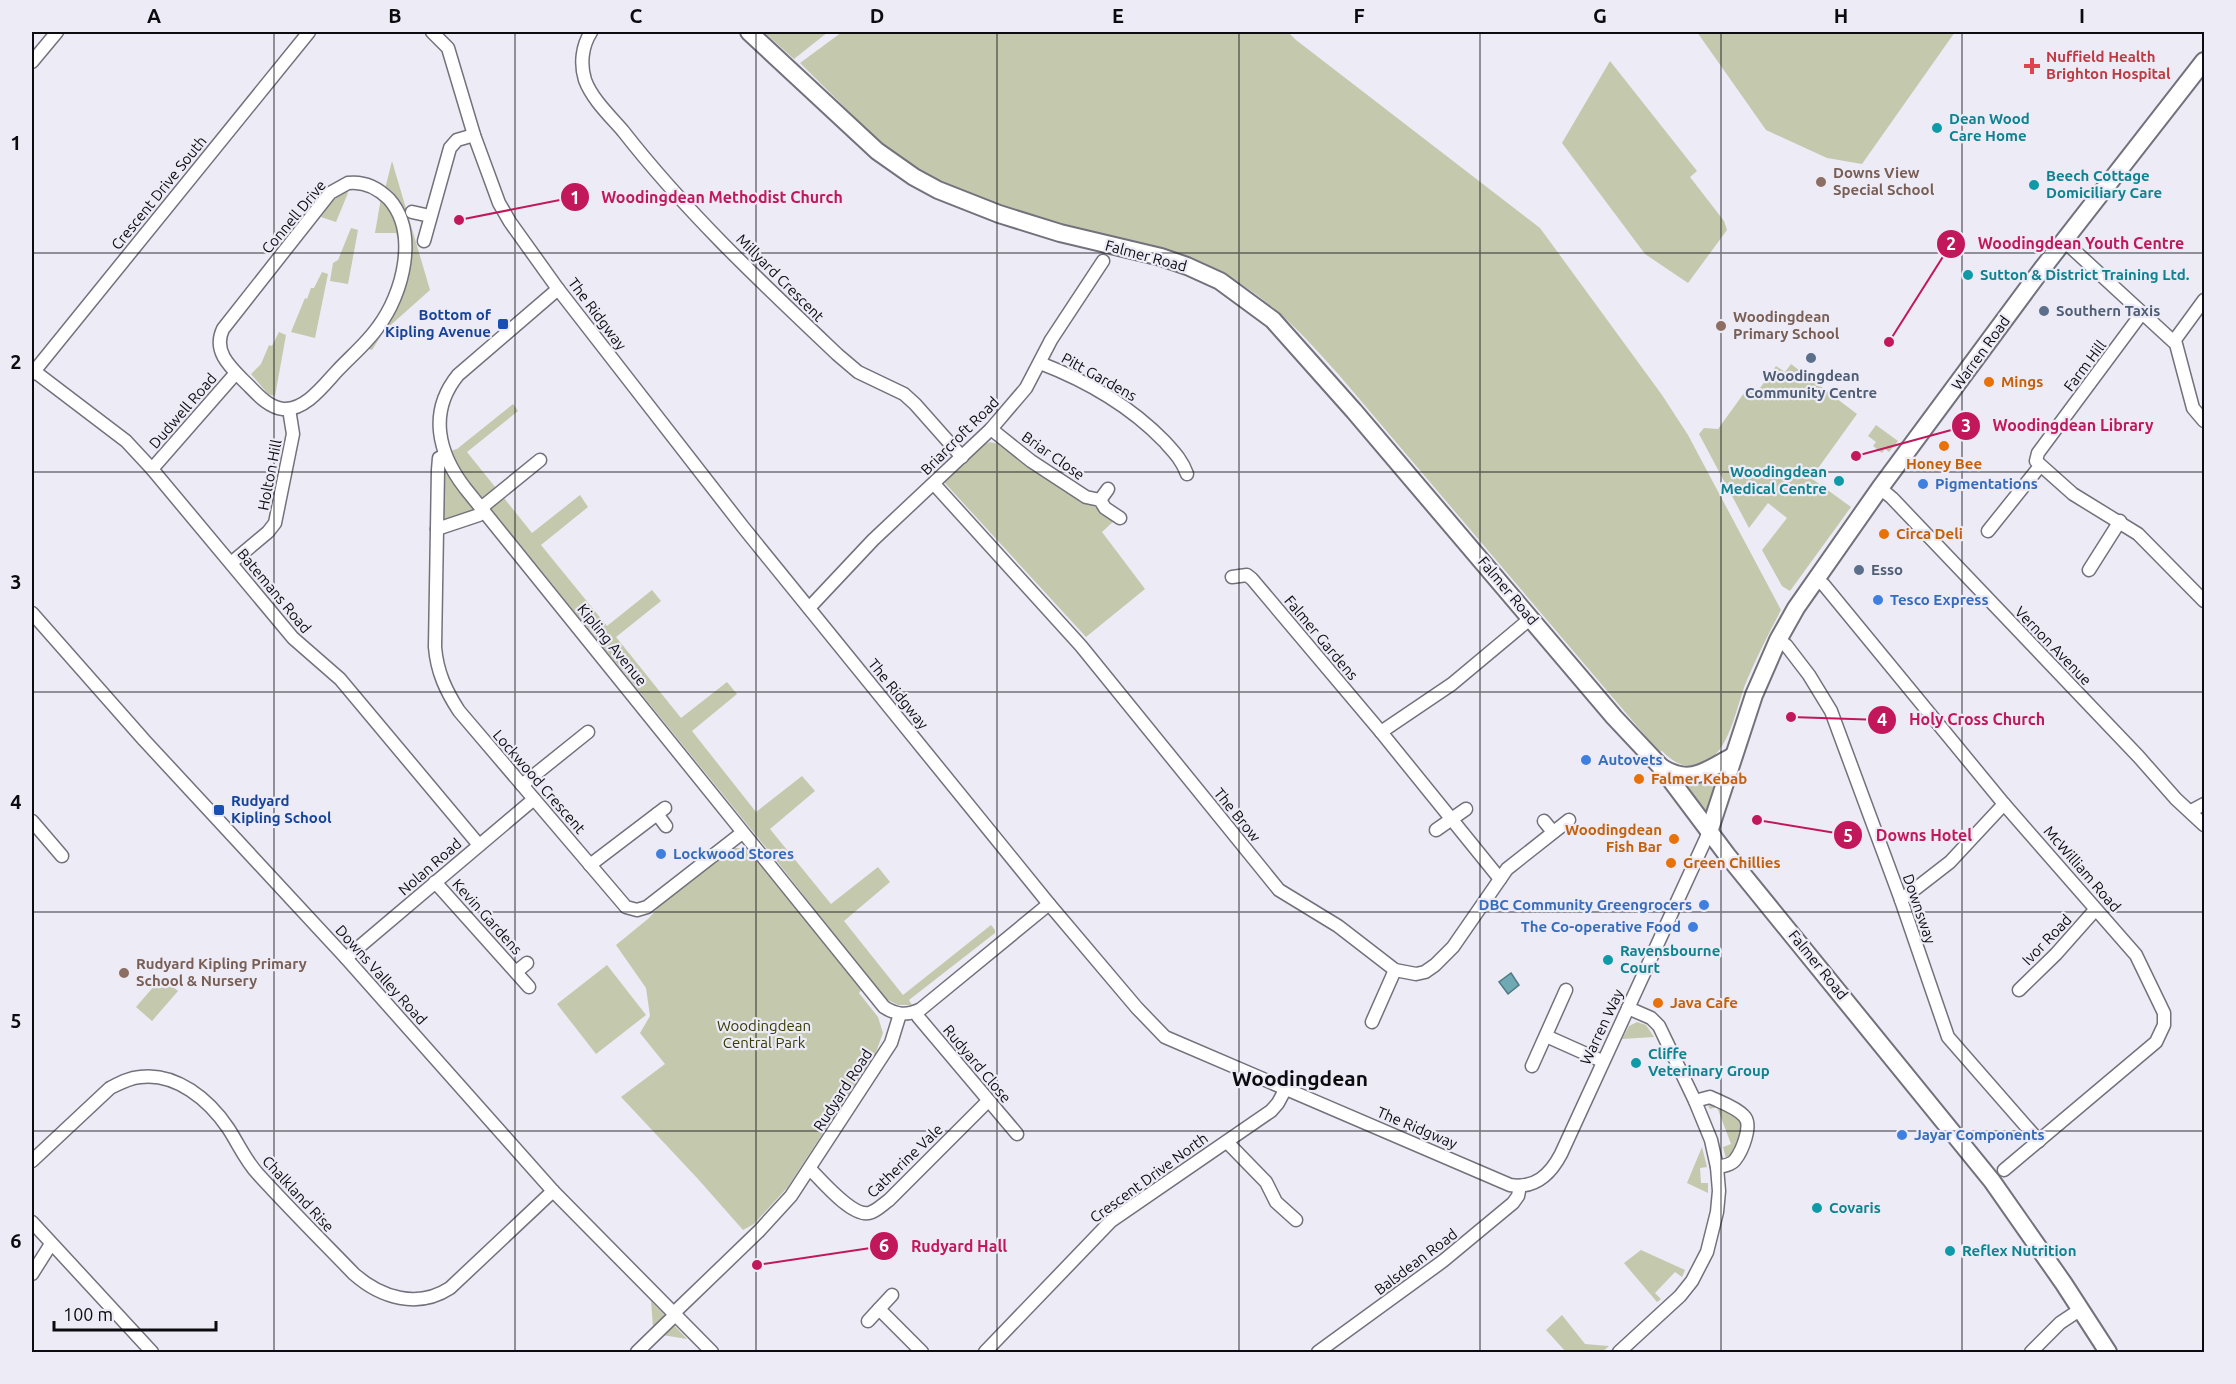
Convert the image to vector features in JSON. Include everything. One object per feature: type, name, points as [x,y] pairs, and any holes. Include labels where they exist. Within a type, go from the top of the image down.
[{"type":"main road","name":"Falmer Road","points":[[749,32],[877,151],[914,177],[938,190],[999,214],[1060,233],[1175,261],[1220,281],[1273,320],[1301,349],[1614,717],[1661,767],[1709,832],[1959,1138],[2008,1202],[2108,1353]]},
{"type":"main road","name":"Warren Road","points":[[1709,832],[1754,695],[1778,640],[1816,579],[2064,241],[2205,61]]},
{"type":"main road","points":[[1661,767],[1675,774],[1694,776],[1734,756]]},
{"type":"street","points":[[32,62],[57,32]]},
{"type":"street","name":"Crescent Drive South","points":[[33,372],[309,32]]},
{"type":"street","name":"The Ridgway","points":[[432,32],[448,48],[474,135],[499,203],[558,289],[683,452],[1049,904],[1137,1008],[1165,1037],[1504,1182],[1520,1186]]},
{"type":"street","name":"Millyard Crescent","points":[[591,32],[582,64],[586,82],[617,124],[674,193],[838,356],[858,372],[904,394],[962,457]]},
{"type":"street","points":[[424,241],[450,148],[457,140],[474,135]]},
{"type":"street","name":"Connell Drive","points":[[348,183],[363,183],[382,193],[399,213],[404,234],[402,273],[390,308],[371,337],[306,401],[289,409],[276,407],[264,400],[236,373],[218,346],[223,329],[320,204],[335,189],[348,183]]},
{"type":"street","points":[[412,212],[430,216]]},
{"type":"street","points":[[2064,241],[2178,346],[2193,408],[2205,421]]},
{"type":"street","name":"Briarcroft Road","points":[[809,608],[873,540],[991,429],[1026,388],[1051,340],[1103,261]]},
{"type":"street","name":"Kipling Avenue","points":[[558,289],[453,382],[445,396],[441,413],[440,435],[445,455],[456,476],[880,1003],[887,1009],[900,1014]]},
{"type":"street","points":[[2174,341],[2205,300]]},
{"type":"street","name":"Farm Hill","points":[[1989,531],[2040,465],[2036,456],[2142,314]]},
{"type":"street","name":"Pitt Gardens","points":[[1040,363],[1097,390],[1129,409],[1148,424],[1183,462],[1187,474]]},
{"type":"street","name":"Batemans Road","points":[[33,372],[126,441],[293,638],[340,679],[478,845]]},
{"type":"street","name":"Dudwell Road","points":[[152,469],[236,373]]},
{"type":"street","name":"Holton Hill","points":[[231,563],[268,532],[275,523],[293,434],[289,409]]},
{"type":"street","name":"Briar Close","points":[[991,429],[1031,461],[1086,497],[1104,494],[1105,508],[1120,518]]},
{"type":"street","name":"Lockwood Crescent","points":[[445,455],[439,458],[435,647],[440,674],[446,690],[459,711],[623,904],[633,909],[641,909],[657,900],[742,833]]},
{"type":"street","points":[[437,528],[479,515],[540,460]]},
{"type":"street","points":[[2040,465],[2073,495],[2120,521],[2151,546],[2205,601]]},
{"type":"street","name":"The Brow","points":[[934,484],[1081,646],[1279,890],[1338,926],[1395,970]]},
{"type":"street","name":"Vernon Avenue","points":[[1880,489],[1892,498],[2176,799],[2205,825]]},
{"type":"street","points":[[2089,570],[2120,521]]},
{"type":"street","name":"Falmer Gardens","points":[[1232,577],[1243,575],[1250,577],[1381,732],[1500,879]]},
{"type":"street","name":"McWilliam Road","points":[[1816,579],[1824,585],[2004,804],[2140,961],[2162,1008],[2164,1025],[2156,1042],[2004,1170]]},
{"type":"street","name":"Downs Valley Road","points":[[32,613],[144,740],[346,958],[553,1191],[712,1353]]},
{"type":"street","points":[[1381,732],[1452,684],[1531,618]]},
{"type":"street","name":"Downsway","points":[[1778,640],[1786,645],[1809,675],[1831,711],[1901,900],[1948,1037],[2039,1141]]},
{"type":"street","points":[[522,785],[588,732]]},
{"type":"street","name":"Nolan Road","points":[[346,958],[534,799]]},
{"type":"street","points":[[1901,900],[1950,862],[2004,804]]},
{"type":"street","points":[[2192,812],[2205,804]]},
{"type":"street","points":[[1436,830],[1466,809]]},
{"type":"street","points":[[590,866],[661,811],[666,826]]},
{"type":"street","points":[[1372,1022],[1395,970],[1416,974],[1425,972],[1435,965],[1453,947],[1507,869],[1569,820]]},
{"type":"street","points":[[32,821],[62,856]]},
{"type":"street","points":[[1545,821],[1553,832]]},
{"type":"street","name":"Warren Way","points":[[1520,1186],[1539,1181],[1557,1162],[1709,832]]},
{"type":"street","name":"Kevin Gardens","points":[[435,882],[529,987]]},
{"type":"street","points":[[900,1014],[915,1012],[931,1002],[1049,904]]},
{"type":"street","name":"Ivor Road","points":[[2019,990],[2056,954],[2095,910]]},
{"type":"street","name":"Kevin Gardens","points":[[516,972],[527,963]]},
{"type":"street","points":[[1532,1066],[1566,990]]},
{"type":"street","points":[[1619,1353],[1680,1296],[1695,1275],[1707,1252],[1716,1219],[1719,1191],[1717,1167],[1707,1129],[1657,1023],[1644,1014],[1628,1008]]},
{"type":"street","name":"Rudyard Close","points":[[915,1012],[1017,1134]]},
{"type":"street","name":"Rudyard Road","points":[[637,1353],[791,1196],[891,1043],[900,1014]]},
{"type":"street","points":[[1546,1036],[1602,1061]]},
{"type":"street","name":"Chalkland Rise","points":[[32,1161],[110,1088],[123,1081],[142,1076],[161,1077],[174,1082],[211,1107],[259,1175],[354,1274],[380,1291],[409,1300],[430,1298],[450,1288],[553,1191]]},
{"type":"street","name":"Crescent Drive North","points":[[985,1353],[1099,1231],[1147,1195],[1271,1110],[1278,1103],[1286,1088]]},
{"type":"street","points":[[1695,1101],[1710,1097],[1740,1113],[1748,1122],[1748,1131],[1734,1161],[1717,1167]]},
{"type":"street","name":"Catherine Vale","points":[[810,1169],[855,1211],[865,1213],[875,1211],[988,1101]]},
{"type":"street","points":[[1227,1142],[1266,1182],[1276,1202],[1290,1207],[1296,1220]]},
{"type":"street","name":"Balsdean Road","points":[[1318,1353],[1469,1241],[1513,1203],[1518,1196],[1520,1186]]},
{"type":"street","points":[[32,1222],[152,1353]]},
{"type":"street","points":[[32,1274],[51,1244]]},
{"type":"street","points":[[868,1320],[892,1295]]},
{"type":"street","points":[[879,1308],[922,1353]]},
{"type":"street","points":[[2031,1353],[2060,1323],[2081,1309]]},
{"type":"green space","points":[[764,32],[828,32],[794,59]]},
{"type":"green space","points":[[842,32],[1288,32],[1540,228],[1662,395],[1688,435],[1781,610],[1751,671],[1731,727],[1720,749],[1712,758],[1691,766],[1680,764],[1662,751],[1659,752],[1339,375],[1285,318],[1248,288],[1227,276],[1177,255],[1026,216],[1013,209],[935,181],[900,162],[800,63]]},
{"type":"green space","points":[[1697,32],[1955,32],[1862,164],[1827,158],[1766,130]]},
{"type":"green space","points":[[1610,61],[1697,171],[1690,177],[1724,221],[1727,230],[1688,283],[1645,254],[1562,143]]},
{"type":"green space","points":[[392,161],[430,290],[384,331],[372,350],[365,348],[382,331],[396,308],[410,260],[385,189]]},
{"type":"green space","points":[[345,190],[348,193],[336,222],[321,217],[333,201]]},
{"type":"green space","points":[[381,198],[398,222],[399,243],[396,233],[375,233]]},
{"type":"green space","points":[[351,228],[358,230],[348,284],[330,281],[333,263],[338,260]]},
{"type":"green space","points":[[322,272],[328,274],[315,338],[291,332],[305,298],[307,299],[311,288],[314,288]]},
{"type":"green space","points":[[279,332],[286,335],[275,396],[268,394],[251,374],[261,364],[269,345],[272,346]]},
{"type":"green space","points":[[1791,364],[1857,414],[1811,478],[1851,507],[1790,591],[1782,586],[1762,550],[1787,518],[1768,503],[1749,528],[1699,434],[1704,428],[1718,429],[1747,389],[1755,395],[1776,366],[1785,372]]},
{"type":"green space","points":[[513,404],[518,411],[467,452],[532,533],[580,495],[588,507],[541,545],[607,626],[652,590],[661,601],[616,637],[681,718],[727,682],[737,694],[692,731],[756,812],[802,776],[815,791],[770,829],[831,904],[878,867],[890,882],[844,921],[903,995],[991,925],[995,930],[995,933],[909,1000],[912,1005],[898,1005],[884,998],[772,855],[458,468],[450,451],[457,449]]},
{"type":"green space","points":[[1876,425],[1898,441],[1889,452],[1885,449],[1882,453],[1873,446],[1876,442],[1868,436]]},
{"type":"green space","points":[[990,442],[999,444],[1115,520],[1102,532],[1145,589],[1086,637],[943,481],[980,447]]},
{"type":"green space","points":[[439,458],[484,511],[437,529]]},
{"type":"green space","points":[[1719,773],[1719,775],[1707,817],[1677,781]]},
{"type":"green space","name":"Woodingdean Central Park","points":[[734,848],[744,848],[751,853],[861,990],[859,993],[878,1017],[883,1033],[876,1052],[787,1188],[754,1224],[743,1230],[621,1097],[665,1064],[640,1033],[650,1016],[646,988],[616,945],[649,918],[661,904]]},
{"type":"green space","points":[[607,965],[646,1015],[596,1054],[557,1004]]},
{"type":"green space","points":[[162,977],[178,991],[152,1021],[136,1007]]},
{"type":"green space","points":[[1637,1022],[1646,1025],[1654,1037],[1622,1039],[1629,1026]]},
{"type":"green space","points":[[1705,1099],[1745,1121],[1733,1157],[1727,1162],[1723,1147],[1731,1144],[1717,1107],[1710,1109]]},
{"type":"green space","points":[[1702,1147],[1707,1167],[1700,1168],[1701,1183],[1708,1183],[1708,1193],[1687,1183]]},
{"type":"green space","points":[[1641,1250],[1685,1270],[1682,1277],[1675,1272],[1655,1293],[1661,1299],[1657,1302],[1624,1263]]},
{"type":"green space","points":[[651,1301],[687,1339],[662,1335],[653,1327]]},
{"type":"green space","points":[[1562,1315],[1585,1344],[1609,1346],[1602,1352],[1592,1350],[1566,1352],[1546,1330]]},
{"type":"water","points":[[1511,973],[1519,985],[1508,994],[1499,982]]},
{"type":"place","name":"Nuffield Health Brighton Hospital","points":[[2032,66]]},
{"type":"place","name":"Dean Wood Care Home","points":[[1937,128]]},
{"type":"place","name":"Downs View Special School","points":[[1821,182]]},
{"type":"place","name":"Beech Cottage Domiciliary Care","points":[[2034,185]]},
{"type":"place","name":"Woodingdean Methodist Church","points":[[459,220]]},
{"type":"place","name":"Sutton & District Training Ltd.","points":[[1968,275]]},
{"type":"place","name":"Southern Taxis","points":[[2044,311]]},
{"type":"place","name":"Bottom of Kipling Avenue","points":[[503,324]]},
{"type":"place","name":"Woodingdean Primary School","points":[[1721,326]]},
{"type":"place","name":"Woodingdean Youth Centre","points":[[1889,342]]},
{"type":"place","name":"Woodingdean Community Centre","points":[[1811,358]]},
{"type":"place","name":"Mings","points":[[1989,382]]},
{"type":"place","name":"Honey Bee","points":[[1944,446]]},
{"type":"place","name":"Woodingdean Library","points":[[1856,456]]},
{"type":"place","name":"Woodingdean Medical Centre","points":[[1839,481]]},
{"type":"place","name":"Pigmentations","points":[[1923,484]]},
{"type":"place","name":"Circa Deli","points":[[1884,534]]},
{"type":"place","name":"Esso","points":[[1859,570]]},
{"type":"place","name":"Tesco Express","points":[[1878,600]]},
{"type":"place","name":"Holy Cross Church","points":[[1791,717]]},
{"type":"place","name":"Autovets","points":[[1586,760]]},
{"type":"place","name":"Falmer Kebab","points":[[1639,779]]},
{"type":"place","name":"Rudyard Kipling School","points":[[219,810]]},
{"type":"place","name":"Downs Hotel","points":[[1757,820]]},
{"type":"place","name":"Woodingdean Fish Bar","points":[[1674,839]]},
{"type":"place","name":"Lockwood Stores","points":[[661,854]]},
{"type":"place","name":"Green Chillies","points":[[1671,863]]},
{"type":"place","name":"DBC Community Greengrocers","points":[[1704,905]]},
{"type":"place","name":"The Co-operative Food","points":[[1693,927]]},
{"type":"place","name":"Ravensbourne Court","points":[[1608,960]]},
{"type":"place","name":"Rudyard Kipling Primary School & Nursery","points":[[124,973]]},
{"type":"place","name":"Java Cafe","points":[[1658,1003]]},
{"type":"place","name":"Cliffe Veterinary Group","points":[[1636,1063]]},
{"type":"place","name":"Jayar Components","points":[[1902,1135]]},
{"type":"place","name":"Covaris","points":[[1817,1208]]},
{"type":"place","name":"Reflex Nutrition","points":[[1950,1251]]},
{"type":"place","name":"Rudyard Hall","points":[[757,1265]]},
{"type":"district","name":"Woodingdean","points":[[1300,1079]]}]
